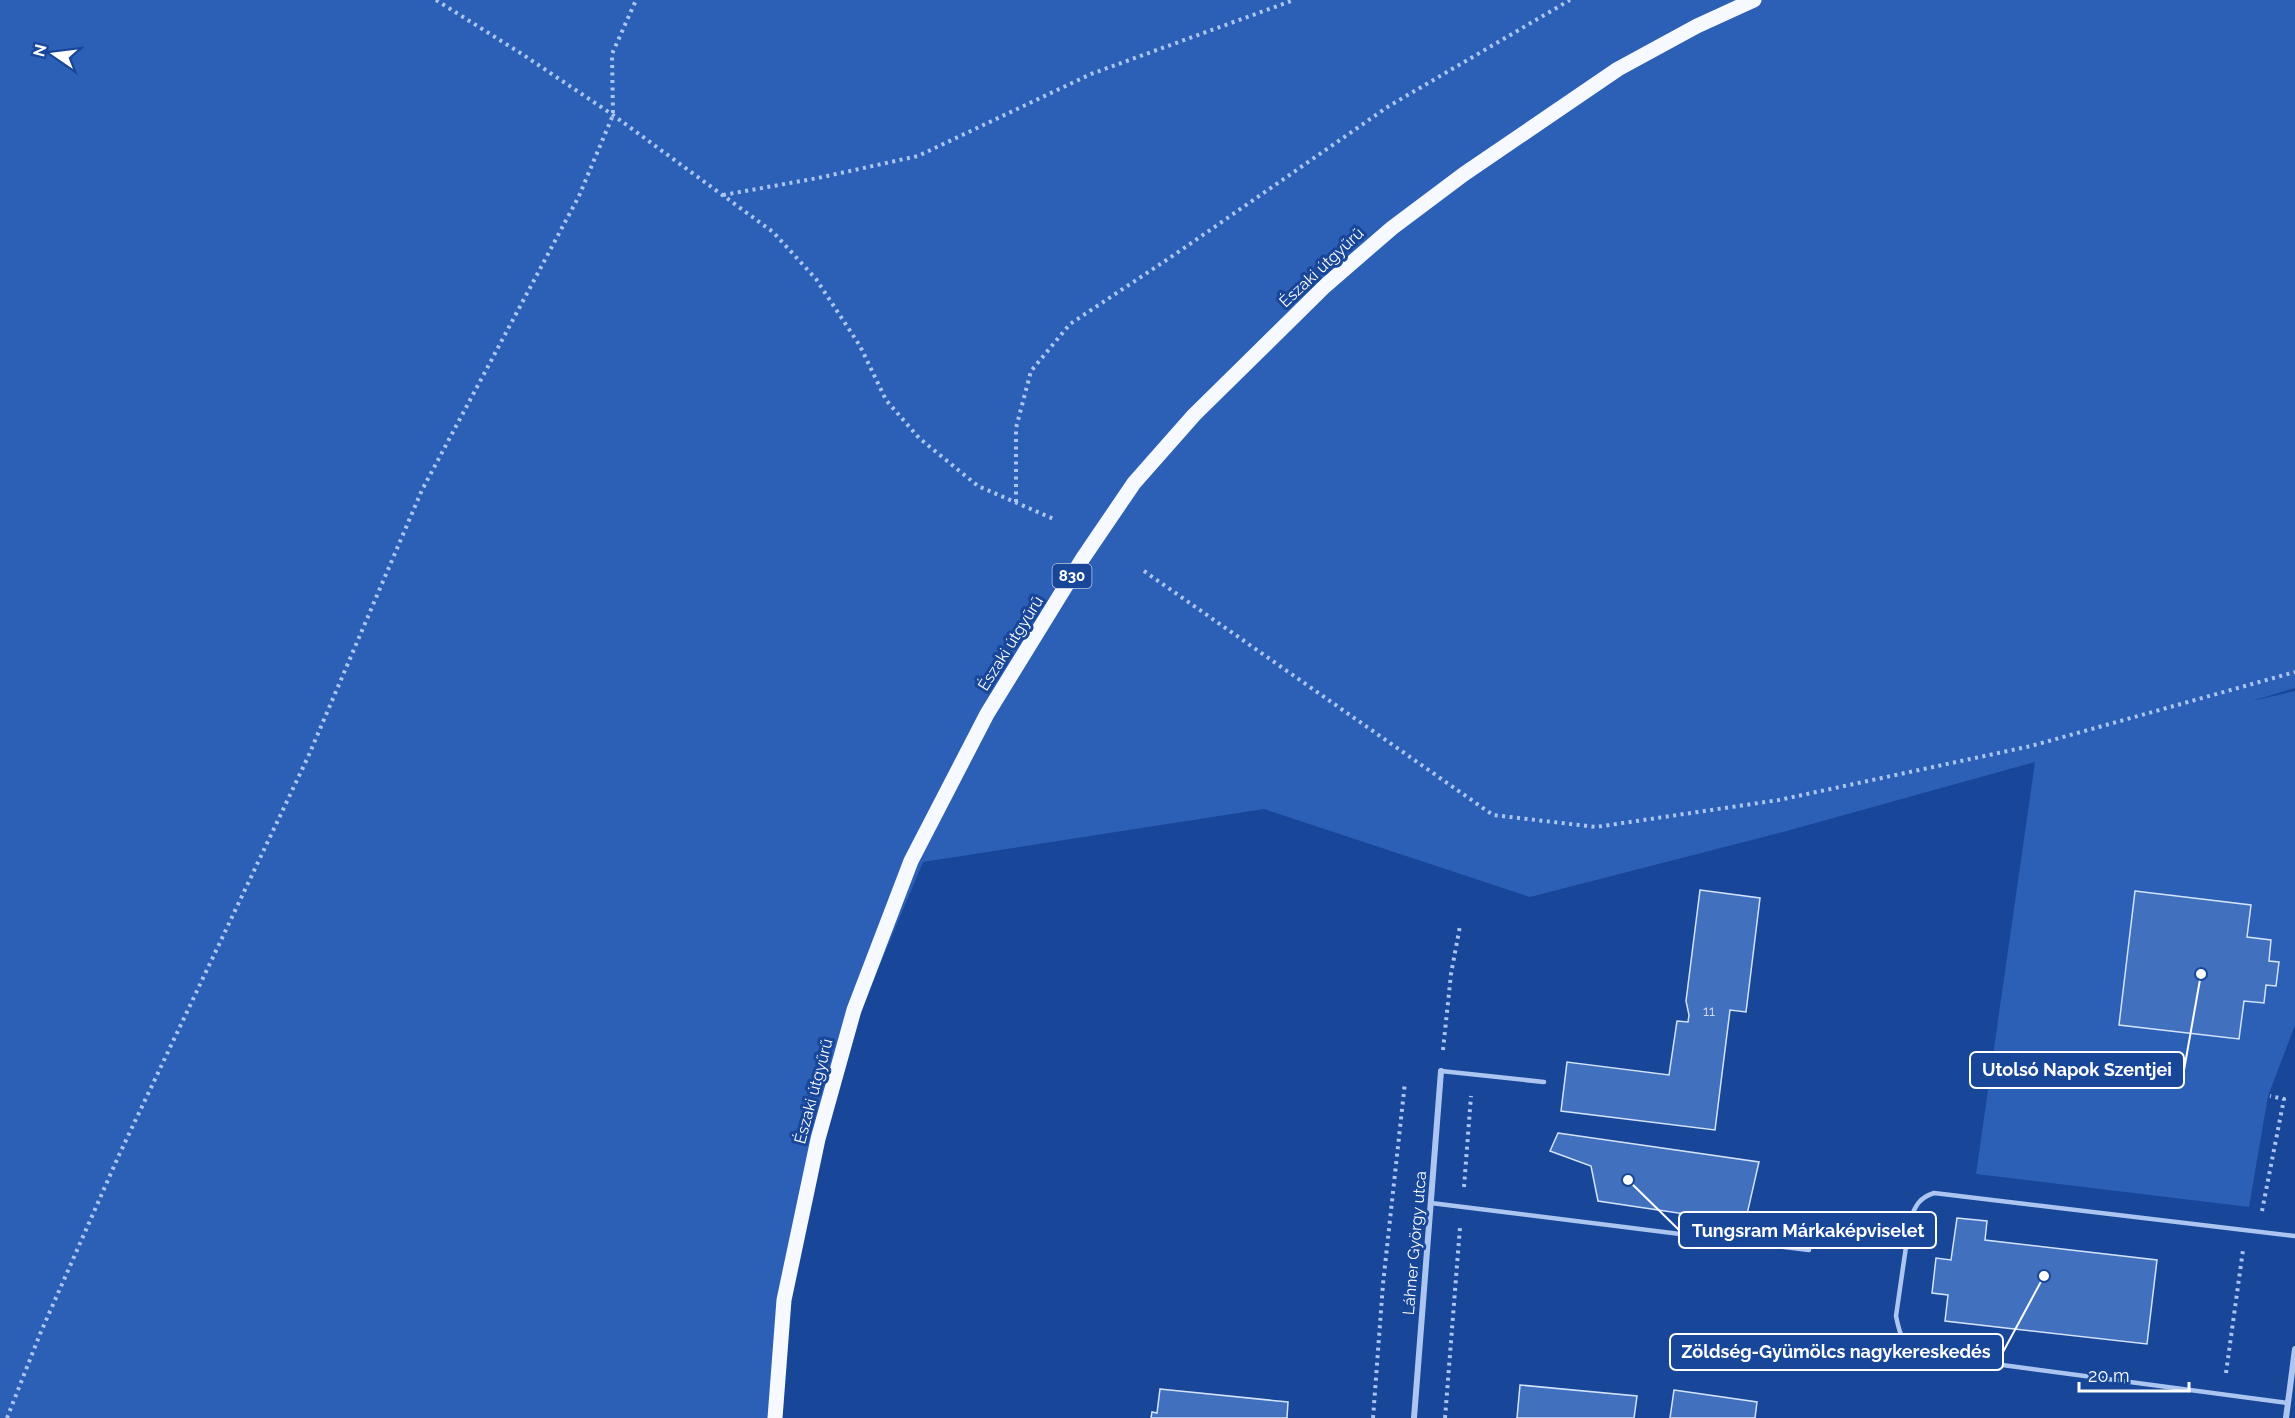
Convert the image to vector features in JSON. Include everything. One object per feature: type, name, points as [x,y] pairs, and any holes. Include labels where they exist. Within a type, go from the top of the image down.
[{"type":"main road","name":"Északi útgyűrű","points":[[775,1418],[784,1300],[818,1139],[854,1010],[882,935],[911,861],[987,714],[1083,558],[1134,483],[1210,399],[1325,286],[1392,228],[1464,174],[1618,69],[1697,26],[1754,0]]},
{"type":"street","name":"Láhner György utca","points":[[1414,1418],[1441,1071]]},
{"type":"street","points":[[2286,1418],[2295,1349]]},
{"type":"lane","points":[[1441,1071],[1545,1082]]},
{"type":"lane","points":[[2288,1403],[1920,1354],[1906,1346],[1899,1331],[1896,1316],[1910,1219],[1916,1204],[1923,1197],[1934,1193],[2295,1236]]},
{"type":"lane","points":[[1431,1203],[1809,1250]]},
{"type":"path","points":[[436,0],[522,54],[613,116],[772,231],[816,279],[860,346],[886,400],[919,438],[978,486],[1056,520]]},
{"type":"path","points":[[6,1418],[40,1334],[119,1155],[308,757],[422,490],[579,196],[613,116],[612,54],[636,0]]},
{"type":"path","points":[[722,195],[818,178],[918,156],[1091,74],[1294,0]]},
{"type":"path","points":[[1016,502],[1016,428],[1030,371],[1070,324],[1389,106],[1570,0]]},
{"type":"path","points":[[1144,571],[1493,816],[1596,827],[1779,800],[2031,746],[2295,672]]},
{"type":"path","points":[[1441,1071],[1451,974],[1460,926]]},
{"type":"path","points":[[1445,1418],[1473,1074]]},
{"type":"path","points":[[1373,1418],[1383,1284],[1405,1082]]},
{"type":"path","points":[[2223,1395],[2245,1229],[2261,1215],[2283,1099],[2270,1096]]},
{"type":"shaded area","points":[[0,0],[2295,0],[2295,688],[2252,701],[2295,691],[2295,1025],[2268,1096],[2249,1207],[1976,1174],[2035,762],[1783,832],[1530,897],[1264,809],[923,862],[860,1012],[822,1140],[791,1301],[779,1418],[0,1418]]},
{"type":"building","points":[[1700,890],[1760,898],[1746,1012],[1730,1010],[1715,1130],[1561,1111],[1567,1062],[1669,1075],[1677,1021],[1688,1022],[1686,1001]]},
{"type":"building","points":[[2135,891],[2251,905],[2247,937],[2271,940],[2269,961],[2279,962],[2276,986],[2266,985],[2264,1003],[2244,1001],[2239,1039],[2119,1025]]},
{"type":"building","points":[[1558,1133],[1759,1162],[1745,1223],[1598,1201],[1591,1166],[1550,1151]]},
{"type":"building","points":[[1957,1218],[1987,1221],[1985,1240],[2157,1260],[2147,1344],[1945,1321],[1948,1295],[1932,1293],[1936,1258],[1951,1260]]},
{"type":"building","points":[[1520,1385],[1637,1396],[1634,1418],[1517,1418]]},
{"type":"building","points":[[1160,1389],[1288,1402],[1287,1418],[1151,1418],[1152,1412],[1157,1413]]},
{"type":"building","points":[[1674,1390],[1757,1402],[1755,1418],[1670,1418]]},
{"type":"place","name":"Utolsó Napok Szentjei","points":[[2201,974]]},
{"type":"place","name":"Tungsram Márkaképviselet","points":[[1628,1180]]},
{"type":"place","name":"Zöldség-Gyümölcs nagykereskedés","points":[[2044,1276]]}]
